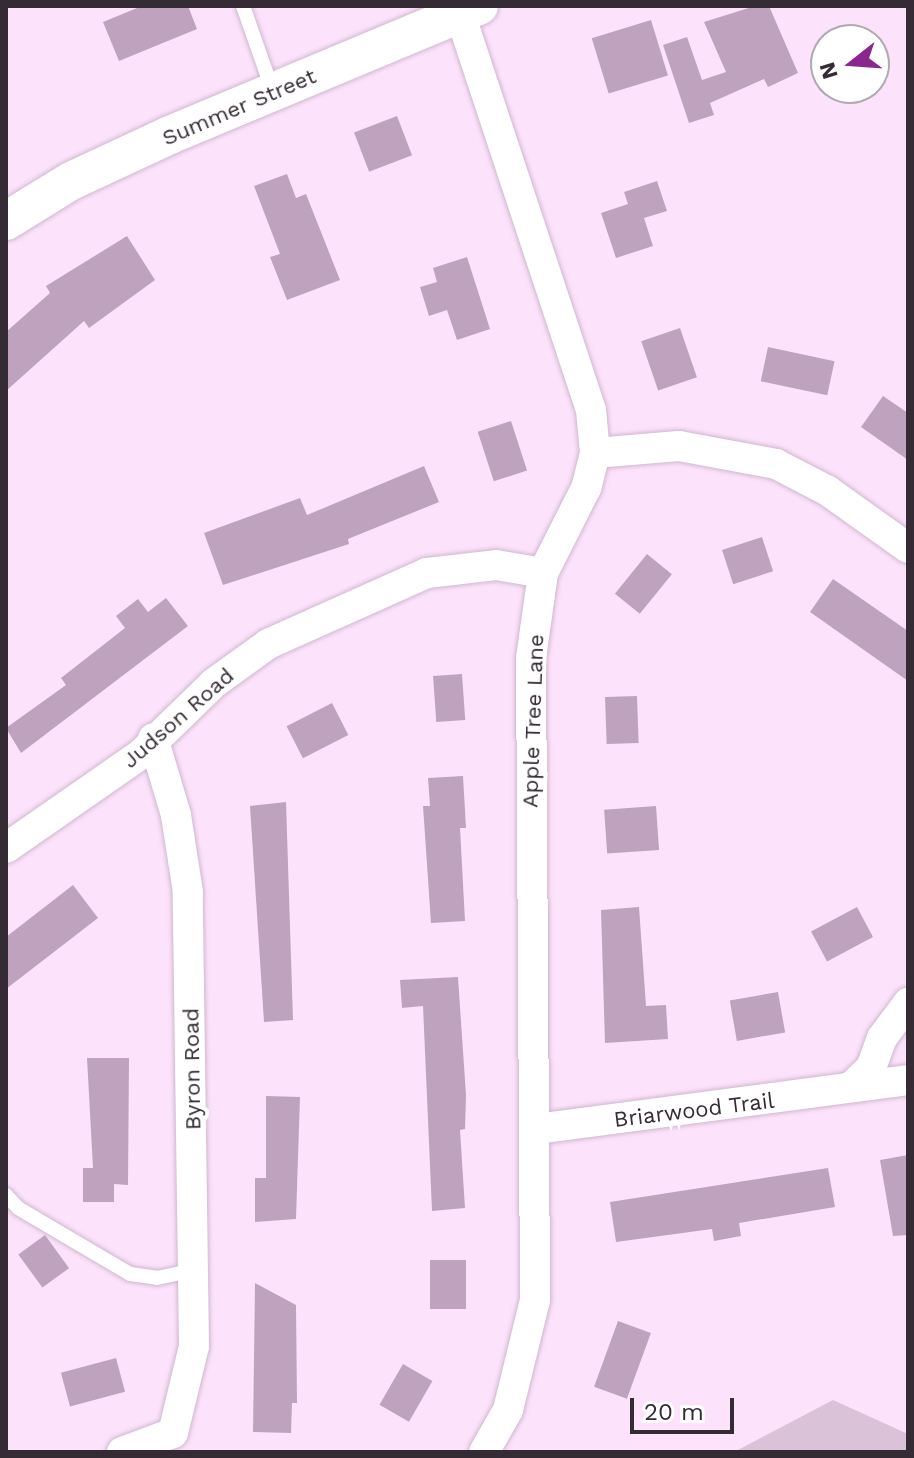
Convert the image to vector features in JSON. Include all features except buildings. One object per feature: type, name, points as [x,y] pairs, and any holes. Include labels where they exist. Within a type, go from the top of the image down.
[{"type":"street","name":"Summer Street","points":[[6,221],[71,181],[469,10]]},
{"type":"street","name":"Apple Tree Lane","points":[[469,10],[591,410],[595,453],[586,488],[543,573],[531,658],[529,770],[537,1129],[535,1300],[508,1410],[484,1452]]},
{"type":"street","points":[[595,453],[679,446],[776,464],[828,491],[908,548]]},
{"type":"street","name":"Judson Road","points":[[6,848],[140,755],[153,738],[268,644],[427,573],[496,565],[543,573]]},
{"type":"street","name":"Byron Road","points":[[122,1452],[173,1433],[194,1346],[188,892],[176,815],[153,738]]},
{"type":"street","points":[[851,1087],[871,1068],[882,1038],[908,1003]]},
{"type":"street","name":"Briarwood Trail","points":[[537,1129],[908,1080]]},
{"type":"lane","points":[[243,6],[274,92]]},
{"type":"lane","points":[[6,1195],[18,1208],[130,1274],[157,1278],[195,1270]]},
{"type":"shaded area","points":[[833,1400],[908,1434],[908,1452],[734,1452]]}]
